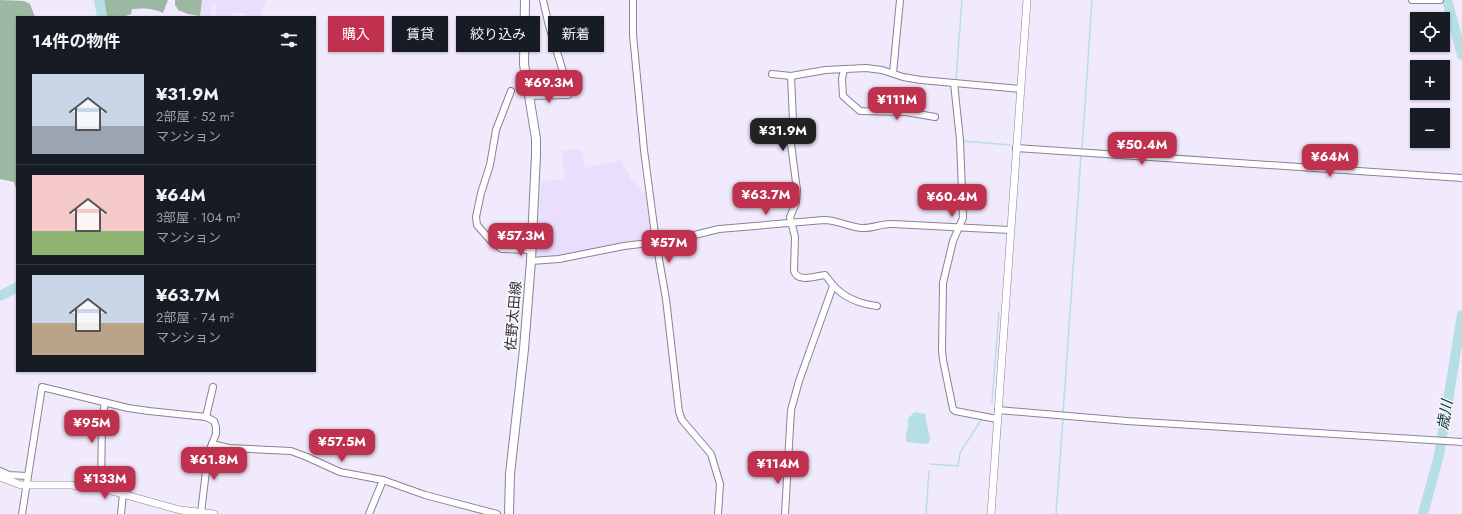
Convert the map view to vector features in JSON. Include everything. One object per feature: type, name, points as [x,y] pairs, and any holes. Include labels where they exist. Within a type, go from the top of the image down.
[{"type":"main road","name":"佐野太田線","points":[[508,514],[510,474],[524,348],[531,261],[536,150],[535,133],[524,64],[525,0]]},
{"type":"street","points":[[529,96],[568,95],[568,88],[551,33],[543,0]]},
{"type":"street","points":[[633,0],[633,35],[649,194],[666,300],[680,416],[711,454],[720,484],[718,514]]},
{"type":"street","points":[[894,73],[900,0]]},
{"type":"street","points":[[991,514],[1027,0]]},
{"type":"street","points":[[1412,0],[1440,0]]},
{"type":"street","points":[[772,74],[790,76],[825,70],[872,68],[912,79],[1020,89]]},
{"type":"street","points":[[844,69],[842,79],[843,96],[860,111],[906,112],[935,117]]},
{"type":"street","points":[[790,76],[793,120],[792,150],[797,190],[796,203],[790,217],[795,237],[794,270],[796,275],[803,278],[825,275],[833,286],[844,294],[856,301],[877,306]]},
{"type":"street","points":[[954,83],[960,140],[963,215],[952,244],[943,284],[942,350],[947,381],[955,412],[997,419]]},
{"type":"street","points":[[511,91],[496,130],[490,165],[481,193],[476,217],[477,225],[492,242],[502,248],[531,250]]},
{"type":"street","points":[[1016,148],[1462,178]]},
{"type":"street","points":[[531,261],[559,259],[624,246],[681,239],[718,229],[829,220],[861,228],[885,224],[1010,230]]},
{"type":"street","points":[[785,514],[791,410],[799,382],[833,286]]},
{"type":"street","points":[[22,514],[42,386],[148,411],[206,417],[214,421],[216,424],[216,434],[208,454],[201,513]]},
{"type":"street","points":[[206,417],[213,387]]},
{"type":"street","points":[[101,488],[102,421],[105,402]]},
{"type":"street","points":[[998,410],[1127,421],[1462,442]]},
{"type":"street","points":[[212,444],[229,448],[291,451],[345,474],[383,480],[426,495],[497,514]]},
{"type":"street","points":[[0,471],[9,475],[28,476]]},
{"type":"street","points":[[0,478],[14,484],[70,485],[101,488],[180,510],[214,514]]},
{"type":"street","points":[[369,514],[383,480]]},
{"type":"street","points":[[121,514],[123,494]]},
{"type":"shaded area","points":[[0,0],[24,1],[30,4],[35,16],[16,16],[16,189],[14,182],[0,179]]},
{"type":"shaded area","points":[[104,0],[168,0],[163,13],[152,9],[132,9],[131,14],[126,16],[107,16]]},
{"type":"shaded area","points":[[175,0],[202,0],[200,16],[188,14],[178,10],[175,6]]},
{"type":"shaded area","points":[[202,0],[266,0],[260,16],[246,16],[246,14],[233,12],[231,16],[215,16],[217,5],[212,4],[210,16],[200,16]]},
{"type":"shaded area","points":[[581,149],[585,168],[621,160],[631,179],[646,195],[653,238],[651,241],[555,257],[536,258],[541,181],[565,179],[562,151]]},
{"type":"shaded area","points":[[915,412],[925,414],[930,439],[929,443],[907,442],[908,418]]},
{"type":"waterway","points":[[99,0],[102,16]]},
{"type":"waterway","points":[[956,80],[962,0]]},
{"type":"waterway","points":[[1082,149],[1092,0]]},
{"type":"waterway","name":"歳川","points":[[1447,0],[1462,55]]},
{"type":"waterway","points":[[963,138],[963,141],[1010,145]]},
{"type":"waterway","points":[[1075,149],[1142,153]]},
{"type":"waterway","points":[[1146,153],[1206,157]]},
{"type":"waterway","points":[[1063,413],[1081,156]]},
{"type":"waterway","points":[[0,296],[16,288]]},
{"type":"waterway","points":[[992,402],[999,312]]},
{"type":"waterway","name":"歳川","points":[[1423,514],[1439,455],[1462,315]]},
{"type":"waterway","points":[[930,464],[958,466],[960,453],[981,420]]},
{"type":"waterway","points":[[1056,514],[1063,420]]},
{"type":"waterway","points":[[926,514],[929,471]]}]
